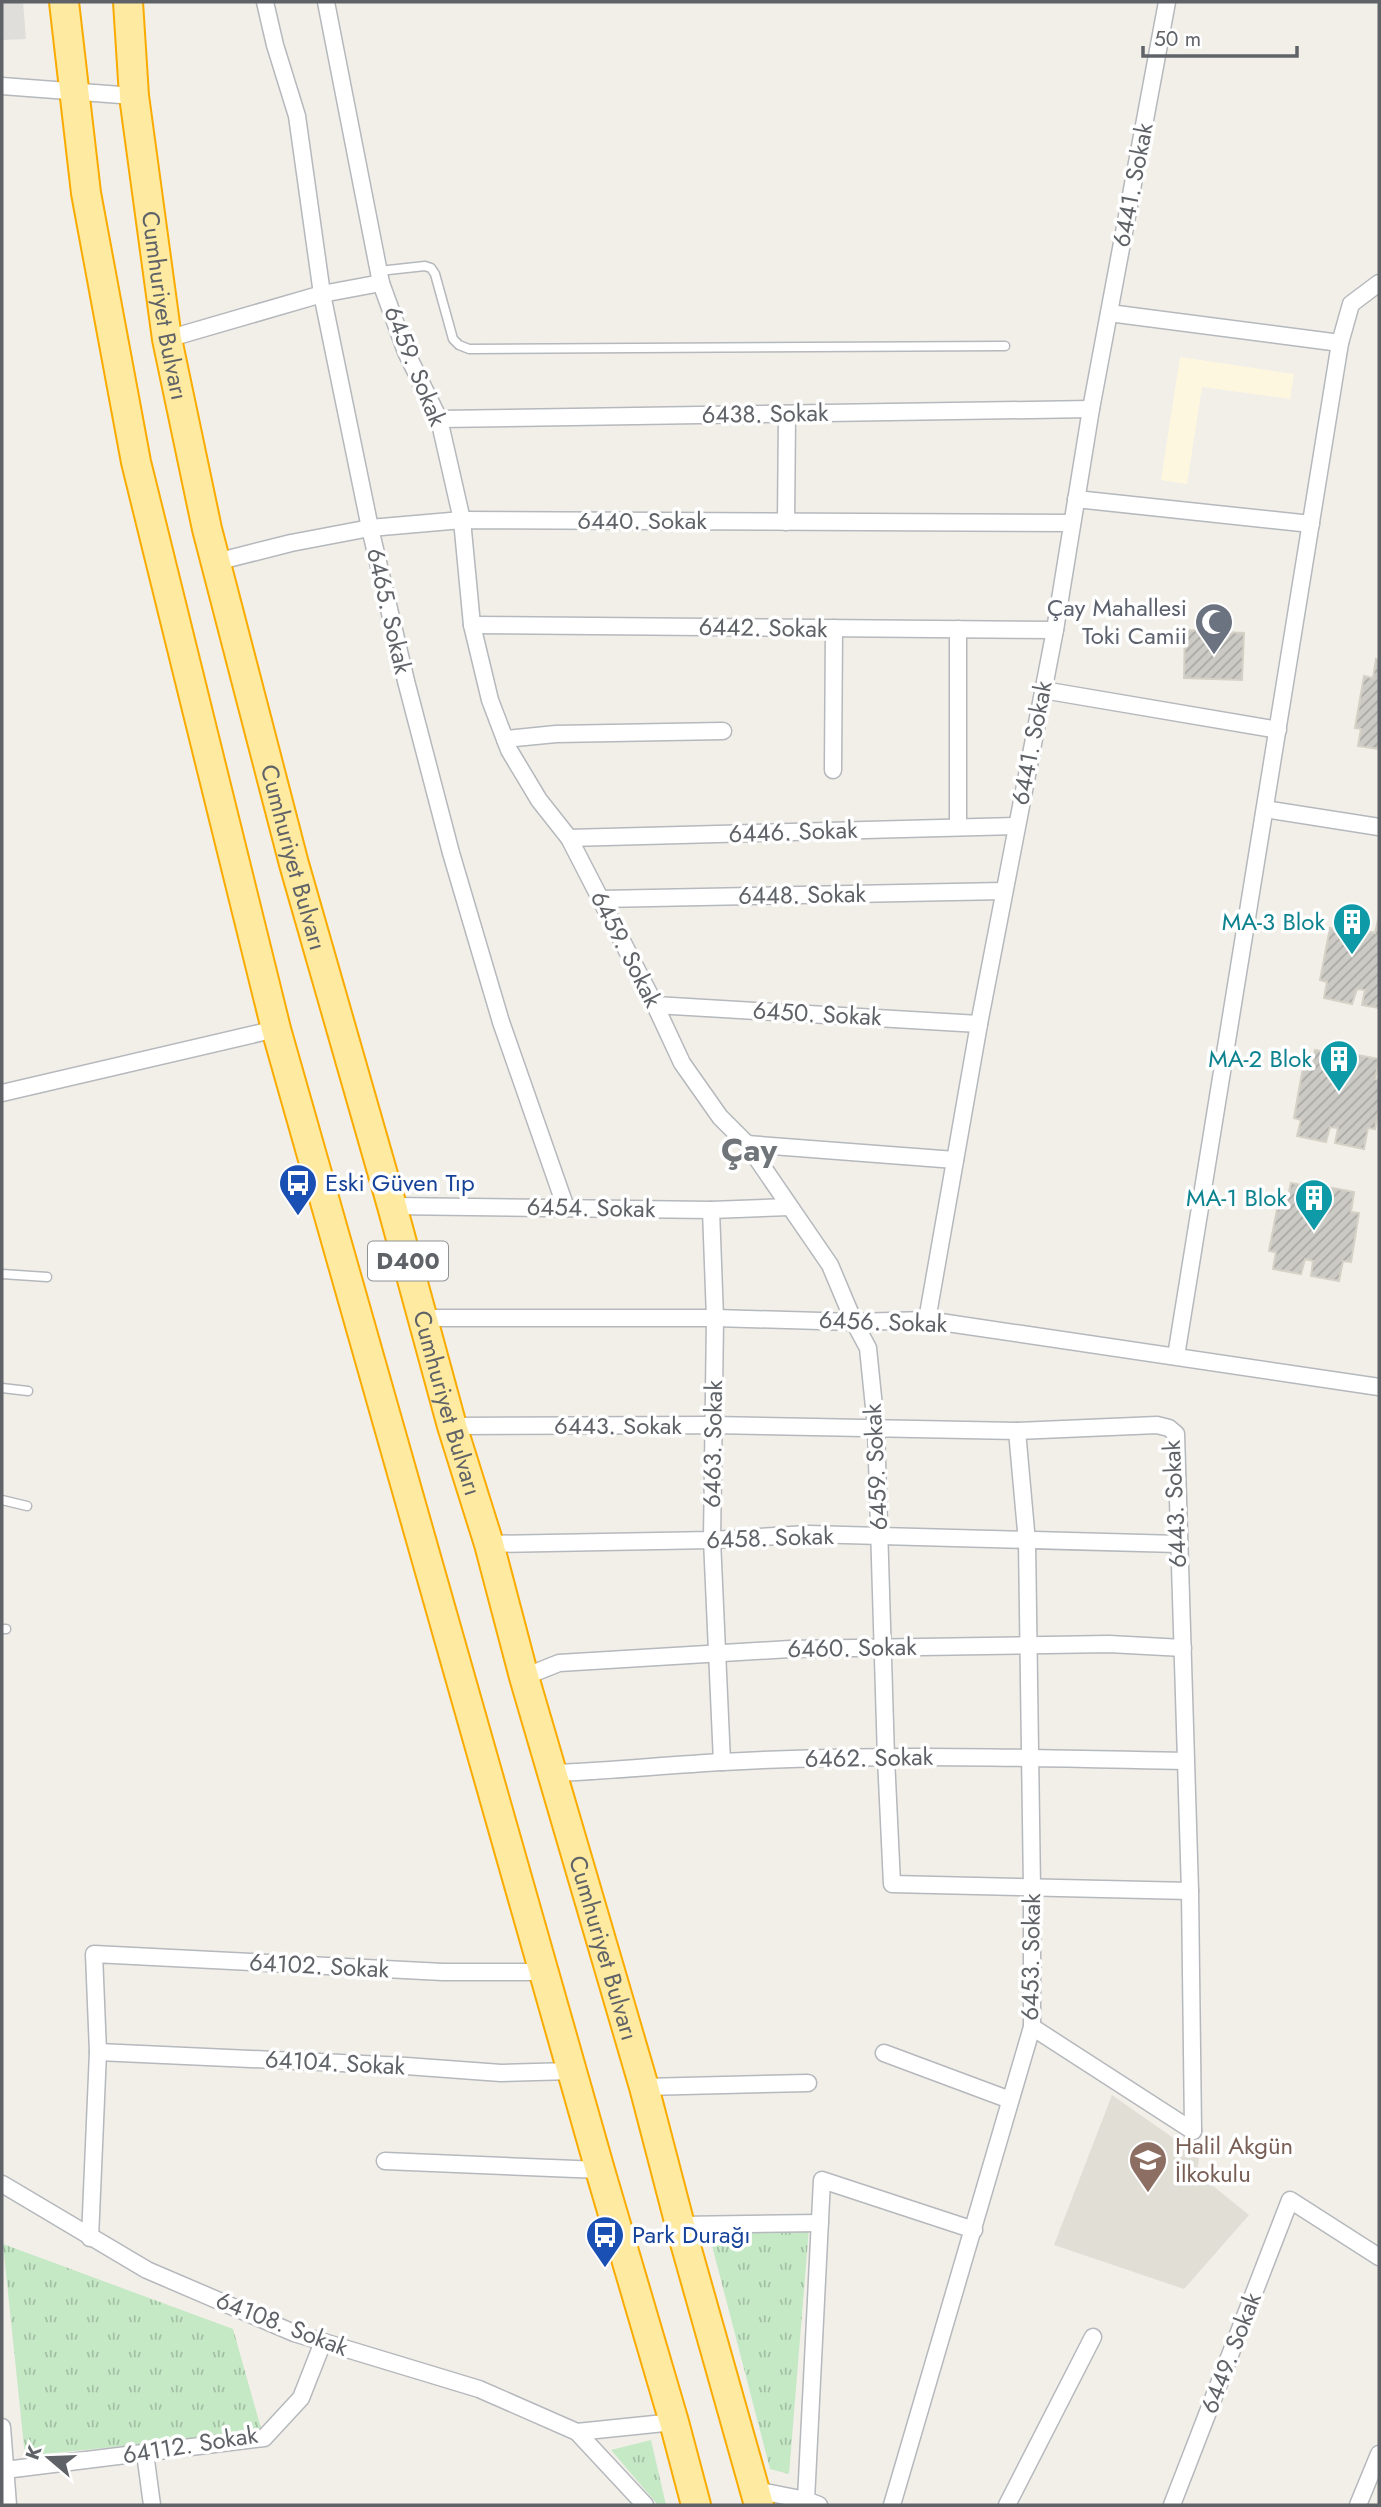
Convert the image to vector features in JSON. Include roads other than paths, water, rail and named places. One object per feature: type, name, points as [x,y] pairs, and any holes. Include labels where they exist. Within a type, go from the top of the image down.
[{"type":"highway","name":"D400","points":[[64,2],[86,193],[136,462],[276,1029],[696,2505]]},
{"type":"highway","name":"Cumhuriyet Bulvarı","points":[[128,2],[134,96],[167,339],[190,456],[216,562],[294,864],[424,1318],[452,1426],[489,1544],[524,1677],[644,2087],[757,2498]]},
{"type":"street","name":"6465. Sokak","points":[[265,2],[297,116],[322,294],[370,528],[405,681],[451,853],[501,1022],[566,1208]]},
{"type":"street","name":"6459. Sokak","points":[[327,2],[380,277],[406,352],[439,419],[462,520],[472,625],[491,700],[509,750],[539,800],[569,838],[656,1005],[682,1063],[720,1116],[747,1144],[830,1265],[853,1322],[868,1348],[876,1427],[892,1884],[1032,1889]]},
{"type":"street","name":"6441. Sokak","points":[[928,1320],[979,1024],[1055,630],[1091,409],[1167,2]]},
{"type":"street","points":[[2,86],[134,96]]},
{"type":"street","points":[[167,339],[380,277]]},
{"type":"street","points":[[1175,1356],[1340,343],[1351,304],[1379,283]]},
{"type":"street","points":[[1109,313],[1340,343]]},
{"type":"street","name":"6438. Sokak","points":[[439,419],[1091,409]]},
{"type":"street","points":[[786,522],[787,414]]},
{"type":"street","points":[[1076,499],[1311,524]]},
{"type":"street","name":"6440. Sokak","points":[[216,562],[291,543],[370,528],[462,520],[1072,523]]},
{"type":"street","name":"6442. Sokak","points":[[472,625],[1055,630]]},
{"type":"street","points":[[833,770],[834,628]]},
{"type":"street","points":[[958,629],[958,827]]},
{"type":"street","points":[[1043,690],[1278,730]]},
{"type":"street","points":[[505,739],[556,734],[723,730]]},
{"type":"street","points":[[1265,809],[1379,827]]},
{"type":"street","name":"6446. Sokak","points":[[569,838],[1016,826]]},
{"type":"street","name":"6448. Sokak","points":[[601,899],[1004,891]]},
{"type":"street","name":"6450. Sokak","points":[[656,1005],[979,1024]]},
{"type":"street","points":[[2,1093],[276,1029]]},
{"type":"street","points":[[747,1144],[956,1160]]},
{"type":"street","name":"6454. Sokak","points":[[392,1206],[711,1210],[789,1208]]},
{"type":"street","name":"6463. Sokak","points":[[711,1210],[715,1318],[712,1539],[722,1762]]},
{"type":"street","name":"6456. Sokak","points":[[424,1318],[715,1318],[853,1322],[928,1320],[1379,1387]]},
{"type":"street","name":"6443. Sokak","points":[[452,1426],[876,1427],[1017,1432],[1157,1425],[1169,1428],[1175,1434],[1190,1891],[1193,2131],[1032,2027]]},
{"type":"street","name":"6453. Sokak","points":[[892,2505],[1032,2027],[1027,1542],[1017,1432]]},
{"type":"street","name":"6458. Sokak","points":[[489,1544],[808,1534],[1178,1544]]},
{"type":"street","name":"6460. Sokak","points":[[524,1677],[559,1663],[716,1652],[1108,1644],[1183,1648]]},
{"type":"street","name":"6462. Sokak","points":[[553,1773],[722,1762],[957,1756],[1185,1761]]},
{"type":"street","points":[[1032,1889],[1190,1891]]},
{"type":"street","name":"64102. Sokak","points":[[98,2052],[94,1954],[443,1972],[544,1972]]},
{"type":"street","points":[[90,2238],[98,2052]]},
{"type":"street","name":"64104. Sokak","points":[[98,2052],[501,2073],[572,2071]]},
{"type":"street","points":[[884,2053],[1010,2100]]},
{"type":"street","points":[[644,2087],[808,2083]]},
{"type":"street","points":[[385,2161],[600,2170]]},
{"type":"street","points":[[757,2498],[812,2503],[822,2180],[974,2230]]},
{"type":"street","name":"64108. Sokak","points":[[2,2184],[147,2270],[294,2333],[479,2389],[577,2432]]},
{"type":"street","name":"6449. Sokak","points":[[1172,2505],[1290,2200],[1379,2257]]},
{"type":"street","points":[[680,2225],[820,2223]]},
{"type":"street","points":[[1007,2505],[1093,2337]]},
{"type":"street","name":"64112. Sokak","points":[[5,2470],[264,2438],[301,2398],[323,2342]]},
{"type":"street","points":[[577,2432],[674,2421]]},
{"type":"street","points":[[2,2427],[8,2505]]},
{"type":"street","points":[[577,2432],[645,2505]]},
{"type":"street","points":[[145,2453],[152,2505]]},
{"type":"street","points":[[1358,2505],[1379,2454]]},
{"type":"lane","points":[[380,277],[425,266],[431,268],[453,339],[469,349],[1005,346]]},
{"type":"lane","points":[[2,1274],[47,1277]]},
{"type":"lane","points":[[2,1388],[28,1391]]},
{"type":"lane","points":[[2,1500],[27,1506]]},
{"type":"place","name":"Çay Mahallesi Toki Camii","points":[[1214,656]]},
{"type":"place","name":"MA-3 Blok","points":[[1352,956]]},
{"type":"place","name":"MA-2 Blok","points":[[1339,1093]]},
{"type":"place","name":"Eski Güven Tıp","points":[[298,1217]]},
{"type":"place","name":"MA-1 Blok","points":[[1314,1232]]},
{"type":"place","name":"Halil Akgün İlkokulu","points":[[1148,2194]]},
{"type":"place","name":"Park Durağı","points":[[605,2269]]},
{"type":"district","name":"Çay","points":[[749,1150]]}]
